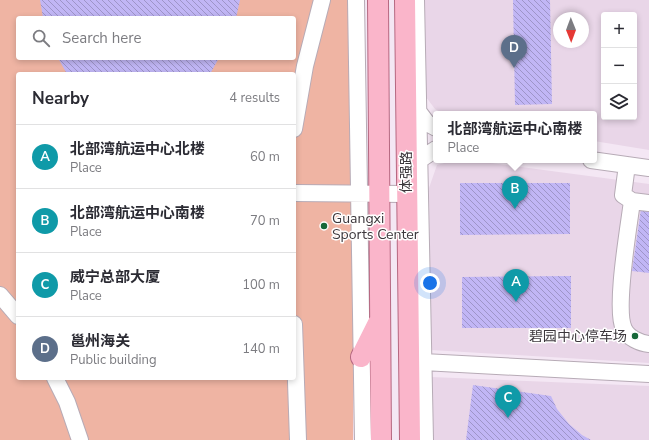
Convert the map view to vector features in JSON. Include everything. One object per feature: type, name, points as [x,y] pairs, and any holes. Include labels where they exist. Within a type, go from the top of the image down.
[{"type":"main road","name":"体强路","points":[[378,0],[381,440]]},
{"type":"main road","name":"体强路","points":[[405,0],[406,92],[412,167],[406,194],[410,440]]},
{"type":"main road","points":[[361,357],[380,320]]},
{"type":"street","points":[[296,118],[305,66],[322,0]]},
{"type":"street","points":[[356,0],[362,440]]},
{"type":"street","points":[[416,0],[417,111],[412,167],[423,362],[425,440]]},
{"type":"street","points":[[406,92],[417,111],[433,126]]},
{"type":"street","points":[[412,167],[433,151]]},
{"type":"street","points":[[597,161],[649,168]]},
{"type":"street","points":[[627,165],[623,195],[632,201],[649,203]]},
{"type":"street","points":[[296,193],[406,194]]},
{"type":"street","points":[[632,201],[622,274],[620,317],[624,330],[633,339],[649,344]]},
{"type":"street","points":[[0,295],[16,313]]},
{"type":"street","points":[[423,362],[649,374]]},
{"type":"street","points":[[56,380],[67,402],[80,440]]},
{"type":"street","points":[[296,380],[298,440]]},
{"type":"shaded area","name":"Guangxi Sports Center","points":[[0,0],[356,0],[353,440],[0,440]]},
{"type":"shaded area","points":[[424,0],[649,0],[649,150],[597,141],[597,111],[439,111],[435,109],[423,93]]},
{"type":"shaded area","points":[[444,163],[491,163],[649,184],[649,363],[431,350],[429,188],[437,165]]},
{"type":"shaded area","points":[[431,377],[649,386],[649,440],[433,440]]},
{"type":"building","points":[[40,0],[240,0],[236,16],[43,16]]},
{"type":"building","points":[[513,0],[550,0],[552,104],[515,105]]},
{"type":"building","points":[[59,60],[218,60],[211,72],[66,72]]},
{"type":"building","points":[[460,183],[570,183],[570,234],[460,235]]},
{"type":"building","points":[[641,209],[649,210],[649,273],[632,271]]},
{"type":"building","points":[[571,276],[571,328],[462,328],[462,277]]},
{"type":"building","points":[[473,385],[551,396],[557,409],[569,424],[582,435],[591,440],[466,440]]},
{"type":"place","name":"邕州海关","points":[[514,68]]},
{"type":"place","name":"北部湾航运中心南楼","points":[[515,209]]},
{"type":"place","name":"Guangxi Sports Center","points":[[324,226]]},
{"type":"place","name":"北部湾航运中心北楼","points":[[516,302]]},
{"type":"place","name":"碧园中心停车场","points":[[635,336]]},
{"type":"place","name":"威宁总部大厦","points":[[508,418]]}]
